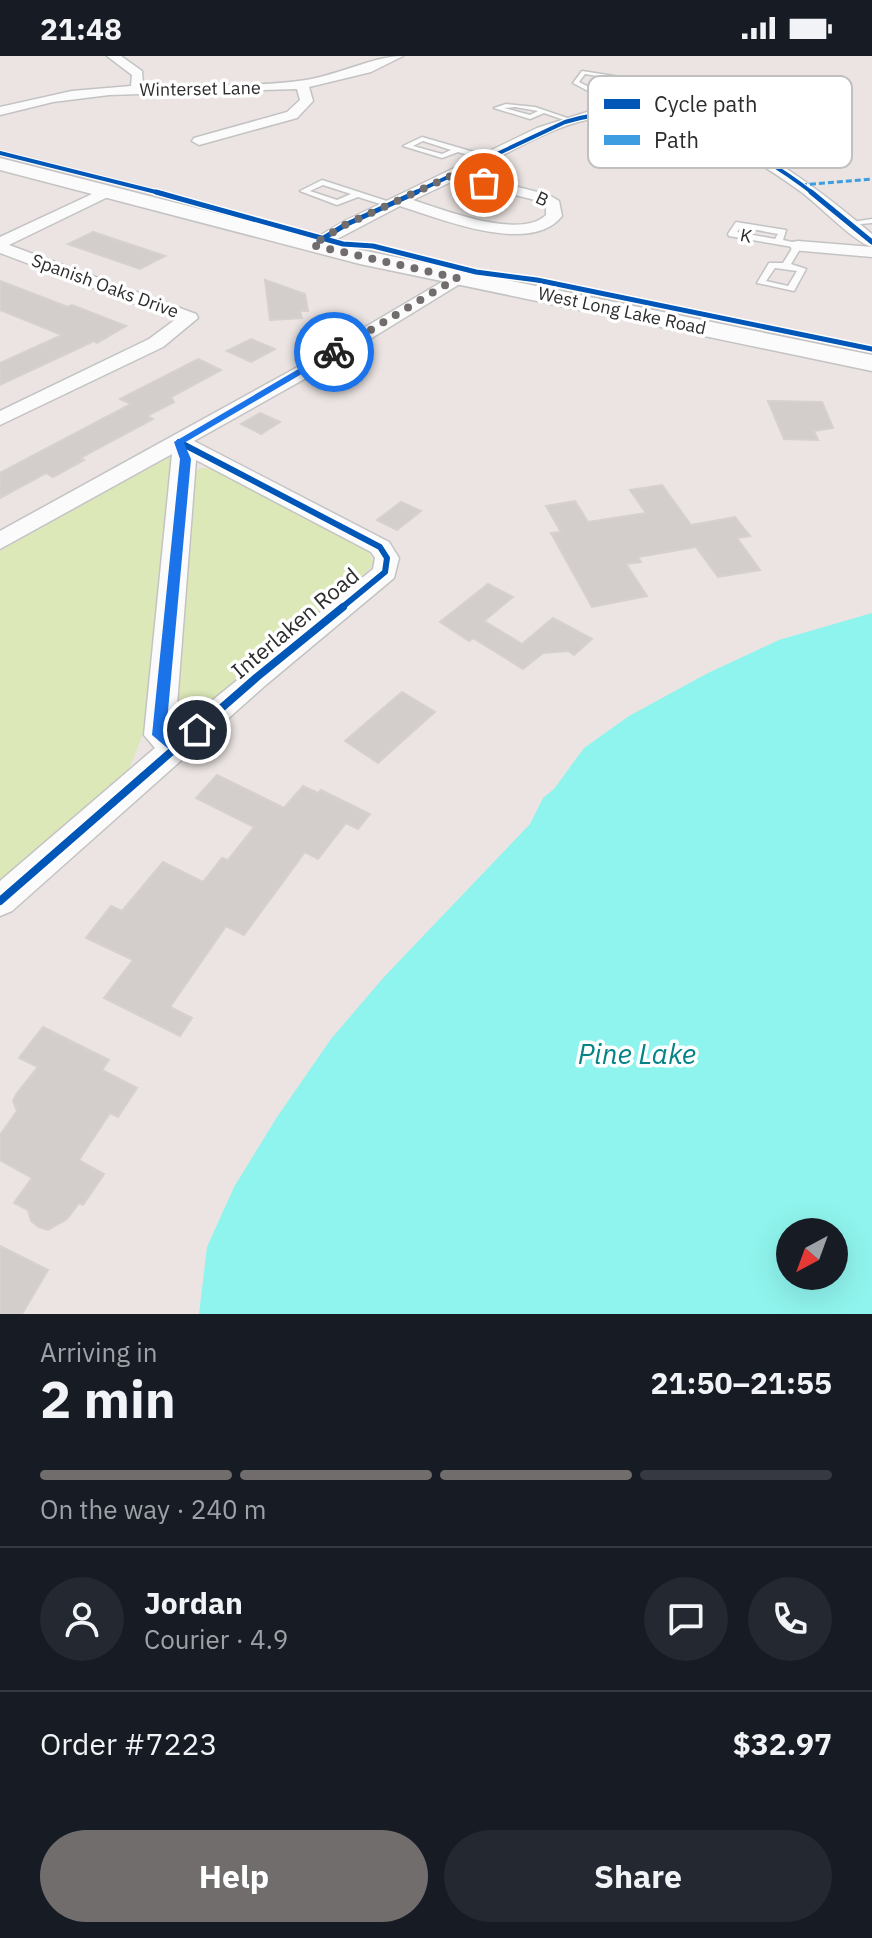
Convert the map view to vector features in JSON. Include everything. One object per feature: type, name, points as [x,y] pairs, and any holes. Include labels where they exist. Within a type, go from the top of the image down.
[{"type":"main road","name":"West Long Lake Road","points":[[0,164],[342,252],[872,363]]},
{"type":"street","points":[[113,56],[138,74],[137,89]]},
{"type":"street","name":"Winterset Lane","points":[[0,111],[61,97],[137,89],[250,89],[302,85],[348,76],[395,56]]},
{"type":"street","points":[[199,141],[292,115],[307,101],[302,85]]},
{"type":"street","points":[[312,245],[453,175],[588,116]]},
{"type":"street","points":[[775,168],[872,242]]},
{"type":"street","name":"B","points":[[395,203],[522,230],[539,228],[554,216],[554,204],[544,198],[453,175]]},
{"type":"street","name":"Spanish Oaks Drive","points":[[0,245],[107,192]]},
{"type":"street","points":[[342,252],[362,235],[367,216]]},
{"type":"street","name":"Spanish Oaks Drive","points":[[0,245],[189,318],[156,343],[0,419]]},
{"type":"street","name":"K","points":[[798,246],[872,252]]},
{"type":"street","points":[[0,541],[179,442],[457,278]]},
{"type":"street","points":[[176,748],[159,735],[185,459],[179,442]]},
{"type":"street","name":"Interlaken Road","points":[[0,901],[385,572],[387,558],[380,547],[179,442]]},
{"type":"lane","points":[[588,89],[575,82],[584,72],[608,76]]},
{"type":"lane","points":[[542,112],[530,117],[497,108],[510,103],[542,112],[573,121]]},
{"type":"lane","points":[[457,150],[442,156],[407,146],[422,139],[488,159]]},
{"type":"lane","points":[[358,194],[337,203],[304,191],[322,182],[395,203]]},
{"type":"lane","points":[[850,223],[872,221]]},
{"type":"lane","name":"K","points":[[778,242],[783,232],[739,224],[732,234],[798,246]]},
{"type":"lane","points":[[786,266],[798,246]]},
{"type":"green space","points":[[171,455],[175,460],[144,731],[130,767],[91,807],[0,885],[0,551]]},
{"type":"green space","points":[[200,468],[215,469],[363,543],[375,564],[192,722],[183,723],[173,715],[192,476]]},
{"type":"water","name":"Pine Lake","points":[[872,613],[872,1314],[199,1314],[207,1247],[234,1187],[277,1117],[331,1039],[384,977],[530,824],[543,798],[554,789],[584,748],[629,716],[708,673],[779,640]]},
{"type":"building","points":[[93,232],[165,256],[140,269],[68,244]]},
{"type":"building","points":[[265,280],[305,294],[308,311],[300,311],[302,318],[270,320]]},
{"type":"building","points":[[0,281],[126,326],[97,343],[94,341],[0,385],[0,363],[62,335],[0,310]]},
{"type":"building","points":[[251,339],[275,349],[251,362],[227,351]]},
{"type":"building","points":[[198,359],[221,370],[171,397],[174,402],[147,416],[153,419],[80,458],[84,460],[53,477],[46,473],[0,498],[0,473],[131,404],[120,399]]},
{"type":"building","points":[[768,401],[822,402],[833,428],[814,431],[818,440],[784,439]]},
{"type":"building","points":[[260,413],[280,422],[261,434],[241,424]]},
{"type":"building","points":[[662,485],[691,525],[735,517],[750,536],[737,538],[760,570],[718,577],[696,547],[638,557],[641,562],[626,564],[647,596],[592,607],[551,533],[561,532],[546,506],[575,501],[588,522],[646,513],[630,490]]},
{"type":"building","points":[[401,502],[421,511],[397,530],[377,520]]},
{"type":"building","points":[[488,584],[513,597],[484,621],[522,644],[553,618],[592,639],[574,655],[568,651],[543,653],[523,669],[440,622]]},
{"type":"building","points":[[402,692],[435,712],[378,763],[345,741]]},
{"type":"building","points":[[217,775],[284,808],[303,786],[318,793],[321,790],[370,814],[358,829],[346,823],[318,859],[305,852],[244,935],[226,926],[170,1007],[192,1018],[180,1036],[104,998],[133,960],[86,938],[111,906],[122,911],[163,862],[203,882],[222,858],[228,860],[254,827],[196,798]]},
{"type":"building","points":[[43,1027],[109,1060],[102,1070],[137,1088],[118,1117],[110,1113],[79,1160],[104,1174],[83,1205],[79,1203],[67,1219],[48,1230],[31,1221],[28,1210],[14,1203],[32,1178],[0,1160],[0,1135],[17,1111],[13,1101],[38,1067],[19,1058]]},
{"type":"building","points":[[0,1246],[48,1270],[22,1314],[0,1314]]},
{"type":"marked path","points":[[801,185],[872,179]]},
{"type":"cycle path","points":[[319,241],[345,225],[554,126],[588,116]]},
{"type":"cycle path","points":[[0,153],[214,207],[343,244],[373,246],[476,272],[537,280],[872,349]]},
{"type":"cycle path","points":[[777,168],[872,242]]},
{"type":"cycle path","points":[[0,901],[257,677],[385,572],[387,558],[380,547],[179,442]]},
{"type":"way so far","points":[[334,352],[457,278],[312,245],[345,225],[453,175],[484,183]]},
{"type":"route","points":[[197,730],[176,748],[159,735],[164,660],[181,523],[185,459],[179,442],[334,352]]}]
